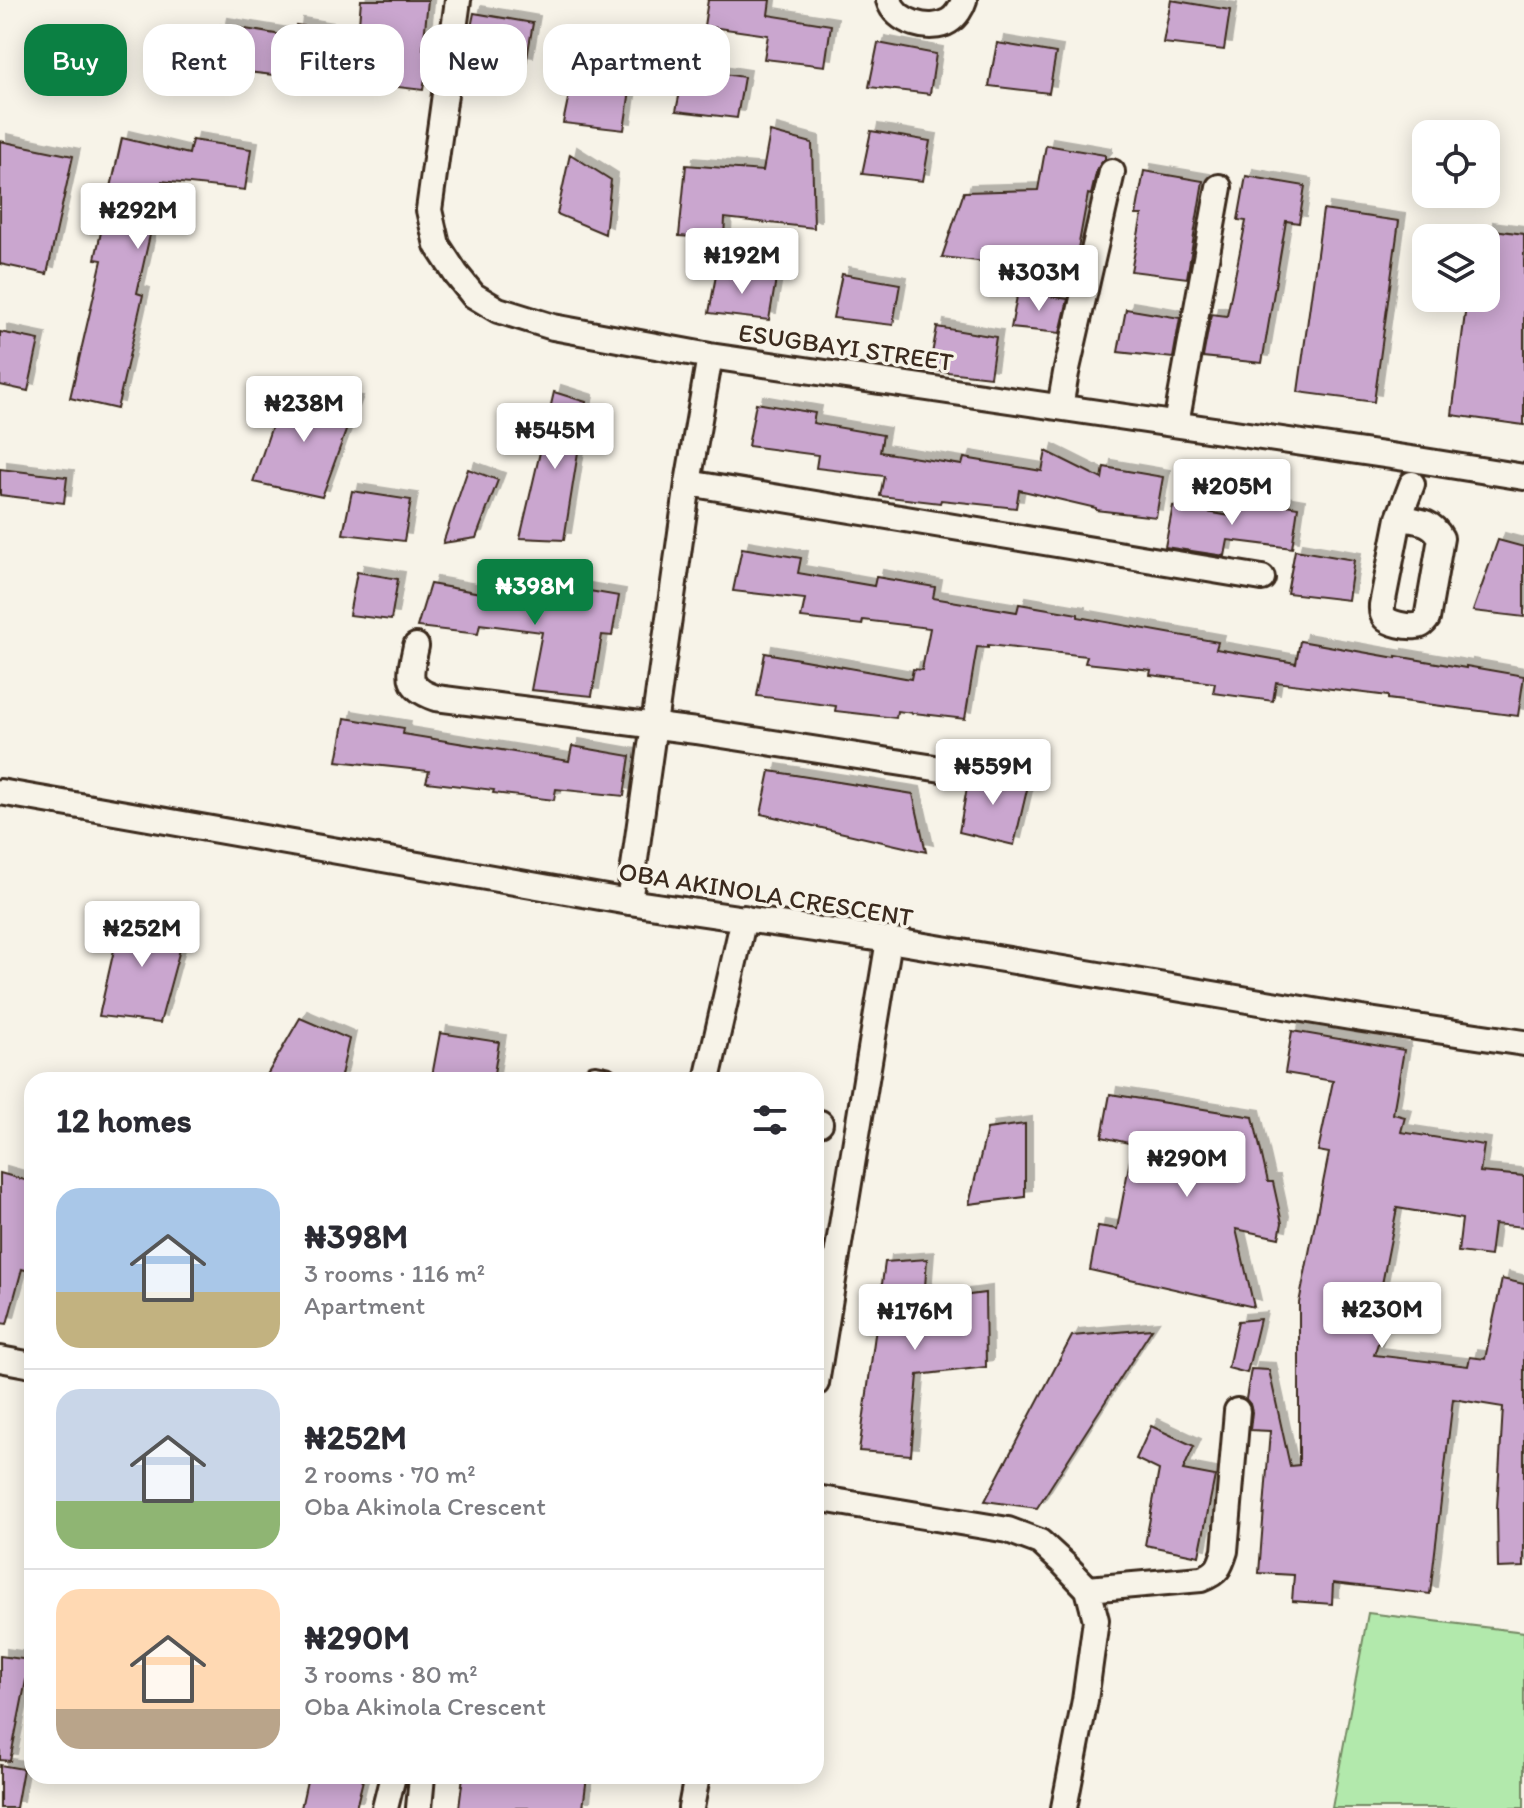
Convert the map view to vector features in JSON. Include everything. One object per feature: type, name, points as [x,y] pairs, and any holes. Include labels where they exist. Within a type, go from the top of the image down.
[{"type":"street","name":"ESUGBAYI STREET","points":[[458,0],[429,210],[437,245],[456,274],[473,295],[498,310],[553,327],[710,356],[1524,477]]},
{"type":"street","points":[[889,0],[891,7],[902,17],[919,26],[950,21],[964,0]]},
{"type":"street","points":[[1060,407],[1112,172]]},
{"type":"street","points":[[1176,424],[1219,187]]},
{"type":"street","points":[[629,902],[688,483],[710,356]]},
{"type":"street","points":[[688,483],[1262,578]]},
{"type":"street","points":[[1399,518],[1412,484]]},
{"type":"street","points":[[416,646],[410,673],[414,686],[436,698],[655,726],[948,770]]},
{"type":"street","name":"OBA AKINOLA CRESCENT","points":[[0,792],[629,902],[889,940],[1524,1043]]},
{"type":"street","points":[[709,1072],[744,918]]},
{"type":"street","points":[[824,1334],[889,940]]},
{"type":"street","points":[[0,1359],[24,1364]]},
{"type":"street","points":[[1088,1589],[1201,1579],[1213,1575],[1219,1568],[1225,1551],[1237,1411]]},
{"type":"street","points":[[824,1499],[1008,1530],[1040,1542],[1088,1589],[1096,1620],[1085,1700],[1064,1808]]},
{"type":"street","points":[[385,1808],[391,1784]]},
{"type":"street","points":[[419,1808],[421,1784]]},
{"type":"street","points":[[691,1808],[696,1784]]},
{"type":"green space","points":[[1368,1613],[1524,1632],[1524,1808],[1332,1808]]},
{"type":"building","points":[[361,0],[428,0],[426,24],[420,24],[420,90],[404,88],[404,24],[359,24]]},
{"type":"building","points":[[708,0],[770,0],[768,15],[831,25],[825,66],[764,59],[768,35],[730,30],[730,24],[704,24]]},
{"type":"building","points":[[1171,0],[1230,10],[1224,50],[1163,43]]},
{"type":"building","points":[[474,13],[533,23],[527,58],[527,24],[472,24]]},
{"type":"building","points":[[255,31],[271,33],[271,75],[255,73]]},
{"type":"building","points":[[878,43],[936,54],[930,94],[869,87]]},
{"type":"building","points":[[997,43],[1056,53],[1049,93],[989,86]]},
{"type":"building","points":[[730,75],[744,77],[737,118],[676,111],[679,96],[730,96]]},
{"type":"building","points":[[569,96],[629,96],[624,130],[563,123]]},
{"type":"building","points":[[871,131],[930,141],[923,181],[862,174]]},
{"type":"building","points":[[770,132],[812,143],[814,228],[725,218],[724,239],[679,236],[686,165],[763,171]]},
{"type":"building","points":[[122,138],[189,154],[192,140],[251,149],[245,190],[162,181],[137,293],[143,295],[117,409],[70,398],[102,260],[95,259]]},
{"type":"building","points":[[0,141],[73,156],[47,274],[0,264]]},
{"type":"building","points":[[1046,145],[1105,155],[1097,169],[1091,195],[1088,194],[1075,265],[1021,259],[1020,266],[942,257],[964,192],[1038,190]]},
{"type":"building","points":[[570,154],[611,180],[605,234],[557,214]]},
{"type":"building","points":[[1144,171],[1203,181],[1187,278],[1131,271],[1142,215],[1136,215]]},
{"type":"building","points":[[1246,176],[1305,186],[1299,223],[1286,221],[1262,363],[1203,357],[1211,314],[1227,316],[1246,221],[1238,220]]},
{"type":"building","points":[[1323,210],[1399,221],[1374,402],[1298,392]]},
{"type":"building","points":[[1500,231],[1524,234],[1524,425],[1452,415],[1465,312],[1500,312]]},
{"type":"building","points":[[717,270],[776,279],[769,320],[709,313]]},
{"type":"building","points":[[842,274],[900,284],[893,325],[833,318]]},
{"type":"building","points":[[1018,291],[1068,299],[1060,333],[1011,328]]},
{"type":"building","points":[[1126,309],[1180,318],[1173,358],[1118,352]]},
{"type":"building","points":[[937,327],[996,337],[990,377],[929,370]]},
{"type":"building","points":[[0,332],[39,340],[28,391],[0,385]]},
{"type":"building","points":[[554,392],[586,402],[564,540],[520,538]]},
{"type":"building","points":[[283,393],[356,403],[322,497],[253,482]]},
{"type":"building","points":[[756,403],[815,413],[813,423],[883,435],[880,452],[962,465],[964,458],[1042,471],[1046,451],[1102,479],[1104,467],[1163,477],[1156,517],[1096,510],[1019,490],[1016,508],[880,496],[884,476],[816,468],[818,455],[748,446]]},
{"type":"building","points":[[0,469],[67,477],[64,503],[0,495]]},
{"type":"building","points":[[468,469],[498,480],[476,538],[443,543]]},
{"type":"building","points":[[352,491],[411,500],[404,541],[343,534]]},
{"type":"building","points":[[1239,497],[1298,507],[1292,548],[1228,540],[1225,556],[1165,547],[1173,506],[1236,517]]},
{"type":"building","points":[[1498,540],[1524,547],[1524,617],[1473,611]]},
{"type":"building","points":[[742,548],[801,558],[798,573],[874,586],[876,577],[935,587],[933,598],[1017,612],[1019,604],[1078,614],[1078,617],[1218,642],[1216,649],[1296,663],[1300,641],[1524,676],[1518,716],[1276,682],[1273,701],[1213,693],[1215,683],[1150,675],[1151,670],[1085,663],[1087,656],[988,645],[988,648],[977,647],[965,719],[897,711],[896,718],[835,711],[836,706],[757,696],[765,653],[911,679],[913,669],[922,670],[930,628],[863,620],[862,625],[801,618],[805,599],[733,591]]},
{"type":"building","points":[[1295,550],[1354,560],[1348,600],[1287,593]]},
{"type":"building","points":[[357,572],[398,579],[391,620],[349,615]]},
{"type":"building","points":[[495,582],[558,593],[560,586],[619,596],[612,636],[602,635],[592,696],[531,690],[542,632],[480,624],[478,634],[417,627],[430,584],[492,595]]},
{"type":"building","points":[[345,718],[404,728],[403,734],[569,761],[572,746],[630,756],[624,796],[556,789],[554,800],[493,793],[494,790],[426,782],[429,771],[337,761]]},
{"type":"building","points":[[770,771],[913,794],[926,852],[761,814]]},
{"type":"building","points":[[970,771],[1029,781],[1014,845],[959,832]]},
{"type":"building","points":[[121,919],[188,920],[160,1023],[99,1016]]},
{"type":"building","points":[[300,1018],[349,1039],[342,1072],[269,1072]]},
{"type":"building","points":[[1292,1031],[1404,1050],[1393,1114],[1405,1117],[1401,1132],[1484,1145],[1480,1172],[1524,1176],[1524,1227],[1494,1224],[1490,1256],[1458,1252],[1462,1219],[1397,1208],[1373,1330],[1382,1332],[1374,1355],[1468,1366],[1470,1357],[1485,1359],[1502,1279],[1524,1284],[1524,1567],[1498,1568],[1497,1508],[1503,1407],[1453,1399],[1430,1594],[1333,1583],[1332,1604],[1292,1601],[1294,1575],[1259,1573],[1270,1431],[1250,1430],[1252,1412],[1246,1399],[1251,1369],[1269,1370],[1290,1466],[1299,1465],[1299,1303],[1329,1153],[1318,1151],[1333,1081],[1285,1073]]},
{"type":"building","points":[[440,1033],[499,1042],[494,1072],[433,1072]]},
{"type":"building","points":[[1110,1094],[1253,1117],[1268,1182],[1273,1182],[1282,1223],[1279,1238],[1236,1229],[1254,1307],[1090,1270],[1098,1226],[1117,1229],[1133,1144],[1102,1137]]},
{"type":"building","points":[[1025,1124],[1025,1197],[969,1204],[987,1129]]},
{"type":"building","points":[[0,1173],[24,1180],[24,1270],[7,1324],[0,1323]]},
{"type":"building","points":[[927,1259],[924,1301],[985,1293],[986,1367],[918,1375],[911,1455],[859,1451],[885,1262]]},
{"type":"building","points":[[1260,1319],[1247,1373],[1228,1368],[1238,1321]]},
{"type":"building","points":[[1152,1329],[1037,1508],[985,1501],[1072,1336]]},
{"type":"building","points":[[1151,1426],[1194,1446],[1183,1470],[1215,1476],[1199,1556],[1145,1545],[1159,1470],[1136,1459]]},
{"type":"building","points":[[0,1656],[24,1659],[24,1690],[10,1761],[0,1760]]},
{"type":"building","points":[[0,1765],[23,1769],[16,1808],[0,1808]]},
{"type":"building","points":[[306,1784],[362,1784],[356,1808],[301,1808]]},
{"type":"building","points":[[462,1784],[586,1784],[583,1808],[459,1808]]}]
